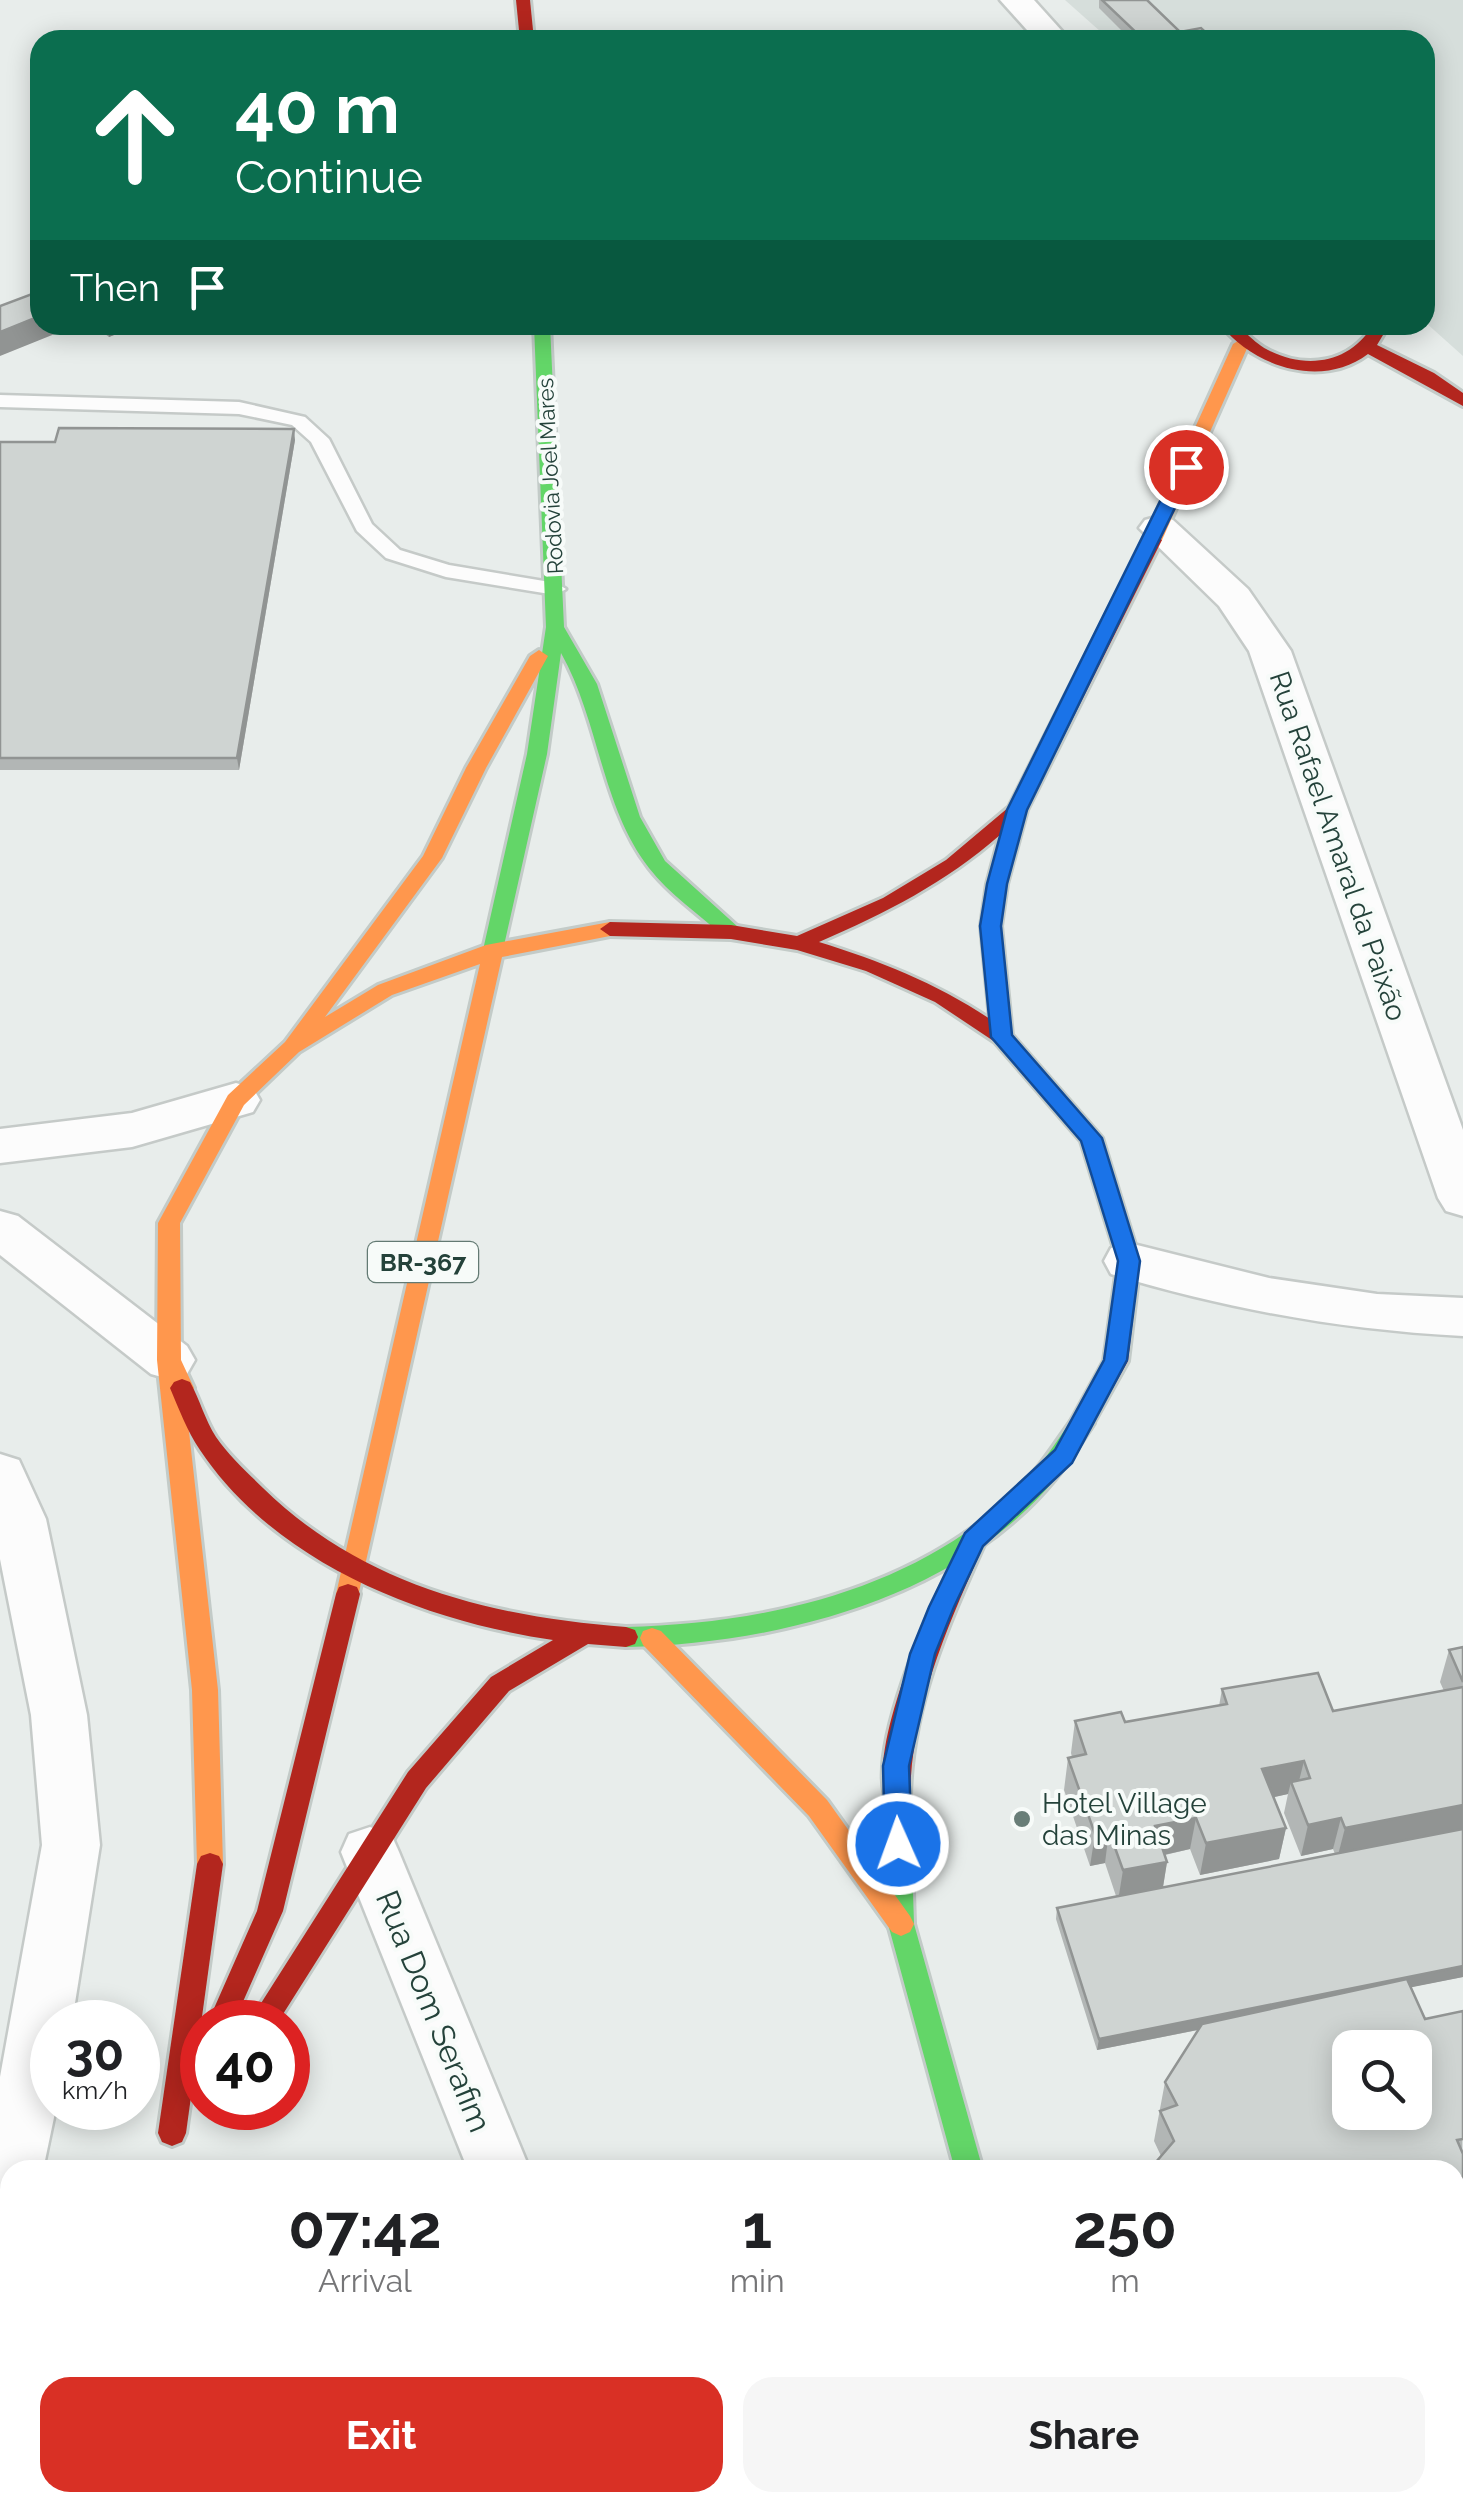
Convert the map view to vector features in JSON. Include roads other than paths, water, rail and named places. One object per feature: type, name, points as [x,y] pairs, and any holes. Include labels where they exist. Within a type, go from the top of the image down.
[{"type":"main road","points":[[523,0],[526,30]]},
{"type":"main road","name":"Rodovia Joel Mares","points":[[543,335],[555,627]]},
{"type":"main road","points":[[1002,1037],[991,926],[997,884],[1017,810],[1159,528],[1235,335]]},
{"type":"main road","points":[[1237,335],[1282,362],[1308,366],[1345,362],[1372,349],[1380,335]]},
{"type":"main road","points":[[1372,349],[1428,377],[1463,401]]},
{"type":"main road","points":[[555,627],[588,684],[630,817],[657,866],[731,932]]},
{"type":"main road","points":[[169,2142],[210,1866],[205,1690],[168,1360],[169,1223],[236,1100],[292,1047],[432,858],[476,768],[555,627]]},
{"type":"main road","name":"BR-367","points":[[231,2000],[270,1911],[354,1571],[537,754],[555,627]]},
{"type":"main road","points":[[800,943],[890,903],[921,884],[952,864],[1017,810]]},
{"type":"main road","points":[[168,1360],[204,1440],[268,1512],[354,1571],[462,1614],[582,1636],[652,1638],[770,1624],[843,1602],[879,1591],[974,1540],[1063,1456],[1116,1360],[1129,1261],[1091,1138],[1002,1037],[942,997],[873,966],[800,943],[731,932],[610,929],[492,952],[385,990],[292,1047]]},
{"type":"main road","points":[[967,2160],[901,1924],[896,1766],[923,1654],[974,1540]]},
{"type":"main road","points":[[277,2000],[417,1780],[500,1684],[582,1636]]},
{"type":"main road","points":[[652,1638],[818,1808],[901,1924]]},
{"type":"main road","points":[[169,2142],[180,2116]]},
{"type":"main road","points":[[169,2142],[180,2127]]},
{"type":"street","points":[[1016,0],[1044,30]]},
{"type":"street","name":"Rua Rafael Amaral da Paixão","points":[[1159,528],[1234,598],[1270,651],[1463,1198]]},
{"type":"street","points":[[0,1146],[132,1130],[236,1100]]},
{"type":"street","points":[[0,1229],[168,1360]]},
{"type":"street","points":[[1129,1261],[1270,1297],[1377,1313],[1463,1316]]},
{"type":"street","points":[[0,1476],[19,1519],[59,1715],[72,1845],[48,1992],[14,2160]]},
{"type":"street","name":"Rua Dom Serafim","points":[[370,1852],[495,2160]]},
{"type":"lane","points":[[0,401],[238,408],[298,421],[319,438],[364,527],[393,554],[446,571],[556,590]]},
{"type":"place","name":"Hotel Village das Minas","points":[[1022,1819]]}]
